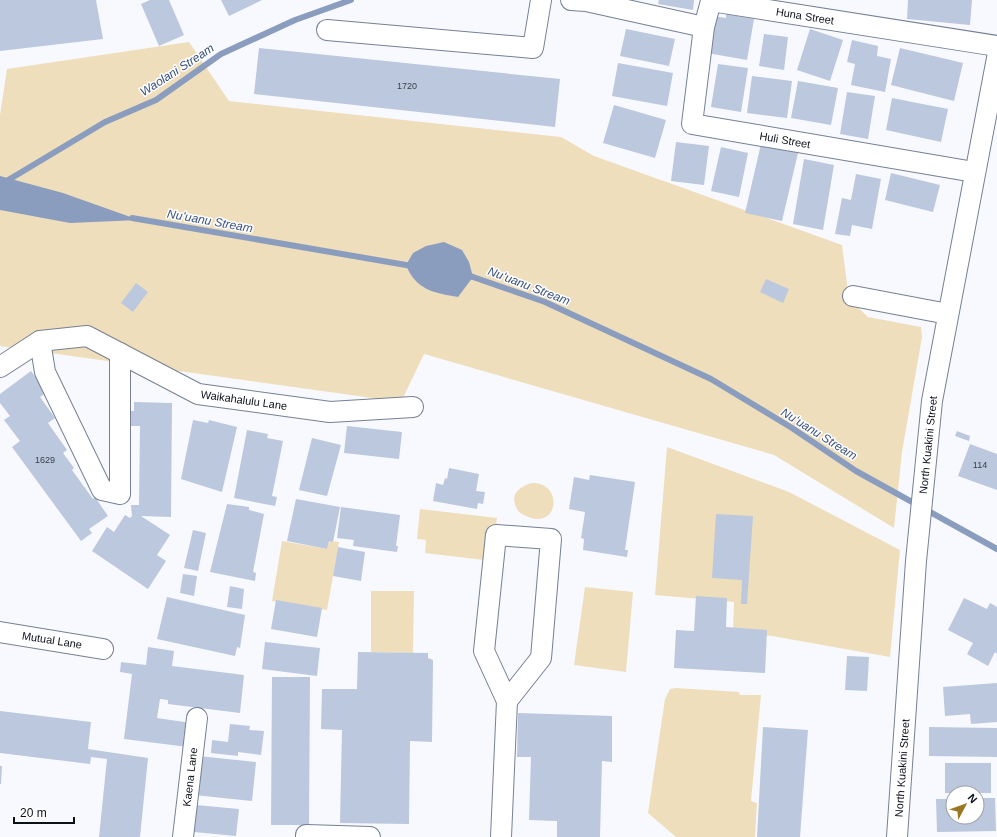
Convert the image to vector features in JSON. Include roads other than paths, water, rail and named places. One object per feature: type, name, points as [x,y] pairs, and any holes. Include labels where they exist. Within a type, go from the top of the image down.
[{"type":"street","points":[[327,30],[533,48],[541,0]]},
{"type":"street","points":[[578,1],[704,27]]},
{"type":"street","name":"Huna Street","points":[[704,27],[711,1],[997,46]]},
{"type":"street","name":"Huli Street","points":[[704,27],[692,124],[974,172]]},
{"type":"street","name":"North Kuakini Street","points":[[897,837],[916,561],[932,401],[974,172],[997,58]]},
{"type":"street","points":[[853,296],[948,314]]},
{"type":"street","name":"Waikahalulu Lane","points":[[0,367],[40,341],[87,336],[198,394],[330,412],[413,407]]},
{"type":"street","points":[[40,341],[45,372],[102,490],[120,494],[120,353]]},
{"type":"street","points":[[501,837],[507,701],[484,651],[496,535],[551,539],[541,658],[507,701]]},
{"type":"street","name":"Mutual Lane","points":[[0,632],[103,649]]},
{"type":"street","name":"Kaena Lane","points":[[183,837],[197,718]]},
{"type":"street","points":[[306,837],[306,835],[369,837]]},
{"type":"water","points":[[0,176],[63,193],[139,220],[70,223],[0,210]]},
{"type":"water","points":[[444,242],[462,250],[469,262],[473,277],[458,297],[441,294],[427,289],[415,280],[406,265],[413,253],[426,246]]},
{"type":"waterway","name":"Waolani Stream","points":[[0,185],[105,122],[156,100],[221,54],[295,20],[351,0]]},
{"type":"waterway","name":"Nuʻuanu Stream","points":[[132,218],[412,266]]},
{"type":"waterway","name":"Nuʻuanu Stream","points":[[465,275],[545,302],[711,379],[792,428],[856,471],[997,549]]}]
